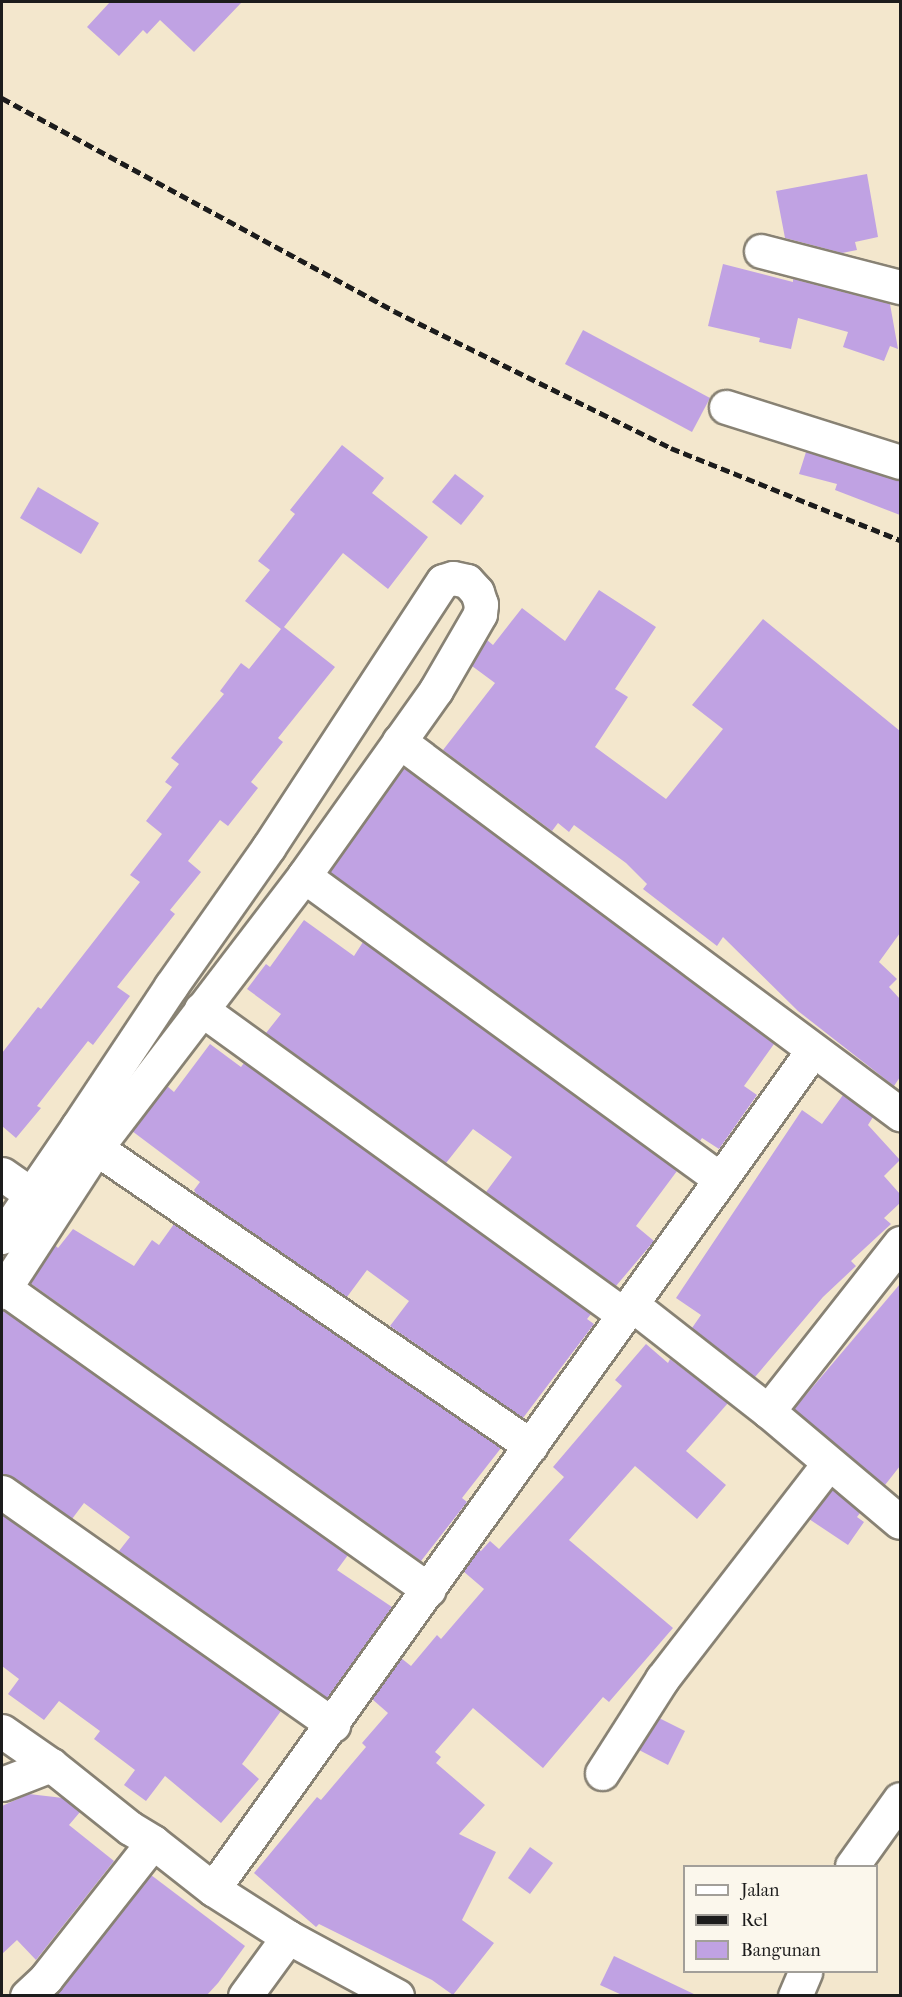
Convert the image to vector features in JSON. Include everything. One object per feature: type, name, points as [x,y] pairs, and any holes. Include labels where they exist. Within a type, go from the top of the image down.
[{"type":"street","points":[[761,251],[900,287]]},
{"type":"street","points":[[726,407],[900,462]]},
{"type":"street","points":[[2,1237],[171,986],[268,849],[443,581],[453,578],[467,581],[477,592],[482,604],[480,614],[436,690],[304,876],[96,1148],[3,1290],[429,1590]]},
{"type":"street","points":[[399,741],[900,1114]]},
{"type":"street","points":[[304,876],[720,1179]]},
{"type":"street","points":[[201,1009],[628,1309],[768,1411],[828,1464],[897,1512]]},
{"type":"street","points":[[213,1889],[333,1725],[813,1050]]},
{"type":"street","points":[[96,1148],[531,1446]]},
{"type":"street","points":[[2,1174],[31,1194]]},
{"type":"street","points":[[768,1411],[900,1243]]},
{"type":"street","points":[[602,1773],[662,1679],[828,1464]]},
{"type":"street","points":[[2,1492],[333,1725]]},
{"type":"street","points":[[2,1731],[51,1765],[130,1828],[153,1842],[213,1889],[288,1937],[397,1995]]},
{"type":"street","points":[[2,1784],[51,1765]]},
{"type":"street","points":[[853,1865],[900,1799]]},
{"type":"street","points":[[27,1995],[46,1978],[153,1842]]},
{"type":"street","points":[[245,1995],[288,1937]]},
{"type":"street","points":[[795,1995],[804,1973]]},
{"type":"building","points":[[110,2],[242,2],[194,52],[160,20],[147,34],[143,30],[119,56],[87,27]]},
{"type":"building","points":[[867,174],[878,237],[855,242],[857,250],[842,253],[785,238],[776,191]]},
{"type":"building","points":[[723,264],[890,304],[898,349],[890,346],[884,361],[843,347],[848,332],[798,318],[791,349],[759,342],[760,338],[708,326]]},
{"type":"building","points":[[583,330],[710,398],[692,432],[565,364]]},
{"type":"building","points":[[342,445],[384,478],[372,493],[428,537],[388,589],[343,553],[284,627],[335,667],[278,738],[283,742],[251,782],[258,788],[228,826],[220,820],[188,861],[201,872],[170,910],[175,914],[117,987],[130,996],[93,1045],[88,1041],[37,1106],[41,1108],[16,1138],[2,1126],[2,1053],[38,1007],[41,1009],[140,882],[130,875],[162,834],[146,821],[172,787],[165,782],[179,764],[171,758],[224,694],[220,691],[241,663],[249,669],[281,629],[245,601],[270,570],[258,561],[295,514],[290,510]]},
{"type":"building","points":[[806,452],[900,480],[900,515],[835,490],[837,484],[799,474]]},
{"type":"building","points":[[455,474],[484,496],[461,525],[432,502]]},
{"type":"building","points":[[38,487],[99,523],[81,554],[20,518]]},
{"type":"building","points":[[599,590],[656,627],[615,689],[628,697],[595,747],[666,799],[723,729],[692,705],[763,619],[900,731],[900,933],[879,962],[897,979],[889,987],[900,999],[900,1077],[894,1086],[798,1011],[723,937],[717,946],[643,889],[647,884],[626,863],[574,825],[569,832],[558,823],[552,831],[443,750],[495,683],[472,666],[487,640],[493,645],[522,608],[565,641]]},
{"type":"building","points":[[404,768],[774,1044],[744,1086],[757,1095],[719,1149],[702,1138],[700,1141],[330,872]]},
{"type":"building","points":[[304,920],[354,956],[363,942],[677,1171],[636,1226],[654,1241],[616,1286],[486,1192],[512,1157],[473,1129],[446,1163],[266,1033],[281,1014],[247,989],[266,964],[270,967]]},
{"type":"building","points":[[210,1044],[241,1067],[244,1063],[591,1314],[587,1319],[594,1324],[523,1418],[390,1326],[409,1301],[367,1270],[347,1297],[197,1195],[194,1190],[200,1182],[132,1131],[167,1086],[174,1092]]},
{"type":"building","points":[[843,1095],[873,1117],[868,1125],[900,1160],[884,1176],[900,1194],[900,1203],[884,1218],[891,1224],[851,1261],[856,1266],[823,1297],[755,1377],[692,1328],[701,1315],[676,1298],[802,1110],[822,1124]]},
{"type":"building","points":[[174,1224],[501,1448],[462,1498],[467,1502],[421,1561],[30,1283],[55,1245],[58,1248],[73,1229],[134,1266],[152,1240],[159,1245]]},
{"type":"building","points":[[900,1284],[900,1466],[885,1485],[794,1409]]},
{"type":"building","points":[[3,1310],[348,1555],[337,1570],[392,1607],[327,1698],[119,1551],[130,1537],[84,1503],[72,1519],[13,1477],[2,1474]]},
{"type":"building","points":[[646,1344],[668,1363],[670,1359],[728,1403],[686,1451],[726,1485],[697,1519],[635,1466],[569,1540],[673,1628],[609,1702],[603,1697],[543,1768],[473,1708],[435,1752],[441,1757],[436,1763],[485,1805],[459,1834],[496,1852],[462,1920],[494,1943],[453,1995],[432,1980],[319,1924],[316,1927],[254,1873],[317,1797],[321,1800],[366,1747],[362,1743],[388,1713],[372,1699],[401,1658],[411,1666],[437,1635],[441,1639],[484,1589],[463,1571],[479,1550],[481,1551],[490,1541],[499,1549],[564,1477],[553,1467],[622,1386],[615,1380]]},
{"type":"building","points":[[832,1489],[860,1513],[857,1517],[864,1522],[848,1545],[809,1519]]},
{"type":"building","points":[[2,1515],[281,1711],[242,1764],[259,1779],[221,1823],[165,1776],[146,1801],[124,1785],[135,1770],[94,1739],[100,1731],[59,1701],[44,1720],[8,1694],[19,1679],[2,1666]]},
{"type":"building","points":[[659,1718],[685,1731],[668,1765],[639,1750]]},
{"type":"building","points":[[29,1794],[63,1798],[80,1812],[69,1825],[114,1861],[36,1960],[17,1940],[2,1954],[2,1806]]},
{"type":"building","points":[[530,1847],[553,1863],[530,1894],[508,1878]]},
{"type":"building","points":[[151,1875],[245,1946],[218,1983],[207,1995],[55,1995]]},
{"type":"building","points":[[614,1956],[696,1995],[622,1995],[600,1985]]},
{"type":"railway","points":[[2,98],[394,311],[671,448],[900,540]]}]
